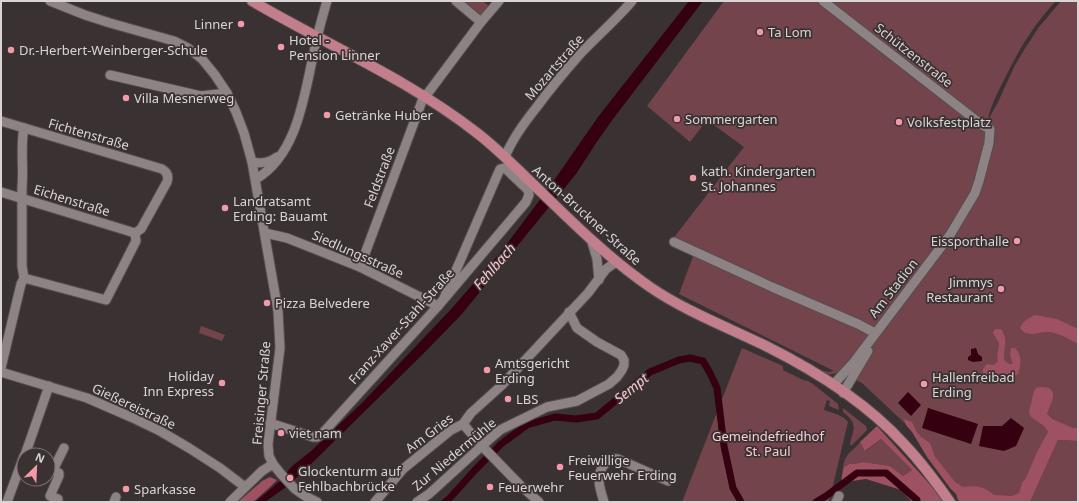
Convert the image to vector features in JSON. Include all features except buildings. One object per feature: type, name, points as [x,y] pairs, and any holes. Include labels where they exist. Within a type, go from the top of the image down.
[{"type":"main road","name":"Anton-Bruckner-Straße","points":[[252,1],[425,96],[451,114],[505,157],[531,188],[559,209],[616,262],[640,280],[671,300],[795,362],[833,385],[876,417],[905,444],[930,474],[950,502]]},
{"type":"street","name":"Freisinger Straße","points":[[50,1],[85,15],[174,41],[188,48],[202,59],[227,93],[244,133],[256,179],[278,311],[280,348],[270,423],[268,444],[269,456],[273,464],[295,489],[304,496],[317,502]]},
{"type":"street","points":[[256,179],[271,168],[289,142],[295,128],[302,107],[317,37],[327,1]]},
{"type":"street","points":[[456,1],[481,22]]},
{"type":"street","name":"Mozartstraße","points":[[505,157],[508,148],[552,86],[581,53],[622,13],[632,1]]},
{"type":"street","name":"Schützenstraße","points":[[823,1],[990,129]]},
{"type":"street","name":"Feldstraße","points":[[360,267],[422,101],[494,3]]},
{"type":"street","points":[[110,75],[201,96],[227,93]]},
{"type":"street","name":"Fichtenstraße","points":[[1,121],[165,171],[168,174],[167,182],[141,229],[135,233]]},
{"type":"street","points":[[1,368],[21,284],[24,278],[22,266],[22,140],[24,128]]},
{"type":"street","name":"Am Stadion","points":[[833,385],[854,362],[950,235],[980,182],[989,143],[990,129]]},
{"type":"street","points":[[252,162],[260,164],[264,163],[273,160],[280,155]]},
{"type":"street","points":[[444,298],[500,169],[504,168],[531,188]]},
{"type":"street","name":"Franz-Xaver-Stahl-Straße","points":[[270,423],[313,437],[319,436],[438,306],[526,202],[531,188]]},
{"type":"street","name":"Eichenstraße","points":[[1,192],[135,233]]},
{"type":"street","points":[[24,278],[106,300],[136,241],[135,233]]},
{"type":"street","name":"Siedlungsstraße","points":[[265,233],[287,238],[360,267],[438,306]]},
{"type":"street","points":[[591,238],[597,259],[598,280]]},
{"type":"street","name":"Am Stadion","points":[[674,242],[875,333]]},
{"type":"street","name":"Am Gries","points":[[375,502],[406,467],[451,430],[463,424],[471,413],[502,385],[598,280],[606,269],[616,262]]},
{"type":"street","name":"Zur Niedermühle","points":[[417,502],[429,494],[483,447],[500,430],[547,407],[577,401],[603,388],[617,377],[624,365],[624,360],[621,355],[597,342],[577,328],[569,312]]},
{"type":"street","name":"Am Stadion","points":[[844,393],[867,353],[875,333]]},
{"type":"street","name":"Gießereistraße","points":[[1,372],[86,398],[118,411],[154,428],[189,448],[220,468],[245,487]]},
{"type":"street","points":[[851,379],[853,395],[858,403]]},
{"type":"street","points":[[27,447],[49,386]]},
{"type":"street","points":[[463,424],[521,486],[540,502]]},
{"type":"street","points":[[60,501],[50,496],[59,476],[59,473],[53,470],[64,448]]},
{"type":"street","points":[[604,502],[598,475],[602,467],[612,458],[668,481]]},
{"type":"street","points":[[230,502],[262,471],[273,464]]},
{"type":"street","points":[[7,502],[16,478]]},
{"type":"green space","points":[[460,1],[483,1],[490,7],[480,17]]},
{"type":"green space","points":[[724,1],[1056,1],[1034,27],[1022,46],[998,92],[988,119],[984,121],[985,123],[987,122],[998,102],[1014,67],[1039,27],[1061,1],[1078,1],[1078,433],[1051,437],[1021,502],[959,494],[914,432],[862,383],[838,372],[831,374],[824,373],[820,370],[829,372],[834,371],[679,294],[695,251],[672,240],[744,147],[707,120],[690,142],[647,106]]},
{"type":"green space","points":[[201,326],[225,335],[222,341],[199,333]]},
{"type":"green space","name":"Gemeindefriedhof St. Paul","points":[[742,348],[783,366],[783,370],[813,384],[838,404],[839,410],[829,406],[830,401],[827,400],[824,410],[840,416],[848,422],[829,502],[682,502]]},
{"type":"green space","points":[[843,408],[866,426],[867,430],[851,446],[850,444],[854,426],[848,416],[843,412]]},
{"type":"green space","points":[[881,439],[912,470],[903,476],[890,466],[864,462],[849,464],[844,467],[842,475],[843,465],[846,458],[860,442],[866,451]]},
{"type":"green space","points":[[1058,440],[1078,441],[1078,502],[1030,502]]},
{"type":"shaded area","points":[[1035,315],[1057,319],[1078,329],[1078,344],[1064,336],[1052,332],[1030,334],[1023,331],[1020,328],[1023,323]]},
{"type":"shaded area","points":[[1001,329],[1005,337],[1004,360],[1009,364],[1013,364],[1010,355],[1011,348],[1015,348],[1020,357],[1020,368],[1017,375],[1000,374],[993,382],[983,375],[983,369],[987,364],[992,365],[998,361],[997,356],[999,344],[993,333],[994,330]]},
{"type":"shaded area","points":[[1041,387],[1051,390],[1053,393],[1052,401],[1047,414],[1052,419],[1073,428],[1078,428],[1078,441],[1058,440],[1030,502],[961,502],[927,457],[906,425],[904,419],[912,422],[916,431],[921,437],[930,443],[935,457],[955,482],[963,487],[976,486],[983,488],[994,495],[1012,496],[1019,493],[1022,483],[1026,478],[1037,452],[1048,432],[1043,425],[1031,417],[1029,412],[1034,391],[1036,388]]},
{"type":"shaded area","points":[[877,426],[946,502],[912,502],[901,490],[866,479],[852,481],[841,487],[844,467],[849,464],[864,462],[890,466],[903,476],[912,470],[881,439],[865,451],[860,442]]},
{"type":"shaded area","points":[[270,477],[277,480],[253,502],[238,502],[262,481]]},
{"type":"water","name":"Fehlbach","points":[[689,1],[703,1],[613,119],[576,174],[461,315],[304,471],[286,487],[265,502],[255,502],[280,481],[291,467],[311,451],[362,403],[453,307],[500,253],[548,189],[598,117]]},
{"type":"water","points":[[976,348],[978,354],[982,357],[982,361],[973,362],[968,360],[968,357],[971,355],[971,349]]},
{"type":"water","points":[[908,392],[921,405],[911,416],[898,403]]},
{"type":"water","points":[[928,408],[978,424],[971,444],[922,428]]},
{"type":"water","points":[[1011,418],[1024,428],[1016,446],[1004,451],[979,446],[983,426],[1002,426]]},
{"type":"waterway","name":"Sempt","points":[[445,502],[501,444],[527,425],[555,417],[576,419],[597,416],[650,372],[679,360],[690,358],[703,361],[717,388],[724,446],[733,488],[741,502]]},
{"type":"waterway","name":"Sempt","points":[[816,502],[857,473],[886,473],[917,500],[917,502]]},
{"type":"place","name":"Linner","points":[[241,24]]},
{"type":"place","name":"Ta Lom","points":[[760,32]]},
{"type":"place","name":"Hotel - Pension Linner","points":[[281,47]]},
{"type":"place","name":"Dr.-Herbert-Weinberger-Schule","points":[[11,50]]},
{"type":"place","name":"Villa Mesnerweg","points":[[126,98]]},
{"type":"place","name":"Getränke Huber","points":[[327,115]]},
{"type":"place","name":"Sommergarten","points":[[677,119]]},
{"type":"place","name":"Volksfestplatz","points":[[899,122]]},
{"type":"place","name":"kath. Kindergarten St. Johannes","points":[[693,178]]},
{"type":"place","name":"Landratsamt Erding: Bauamt","points":[[225,208]]},
{"type":"place","name":"Eissporthalle","points":[[1017,241]]},
{"type":"place","name":"Jimmys Restaurant","points":[[1001,289]]},
{"type":"place","name":"Pizza Belvedere","points":[[267,303]]},
{"type":"place","name":"Amtsgericht Erding","points":[[487,370]]},
{"type":"place","name":"Holiday Inn Express","points":[[222,383]]},
{"type":"place","name":"Hallenfreibad Erding","points":[[924,384]]},
{"type":"place","name":"LBS","points":[[508,399]]},
{"type":"place","name":"viet nam","points":[[281,433]]},
{"type":"place","name":"Freiwillige Feuerwehr Erding","points":[[560,467]]},
{"type":"place","name":"Glockenturm auf Fehlbachbrücke","points":[[290,478]]},
{"type":"place","name":"Feuerwehr","points":[[490,487]]},
{"type":"place","name":"Sparkasse","points":[[126,489]]}]
